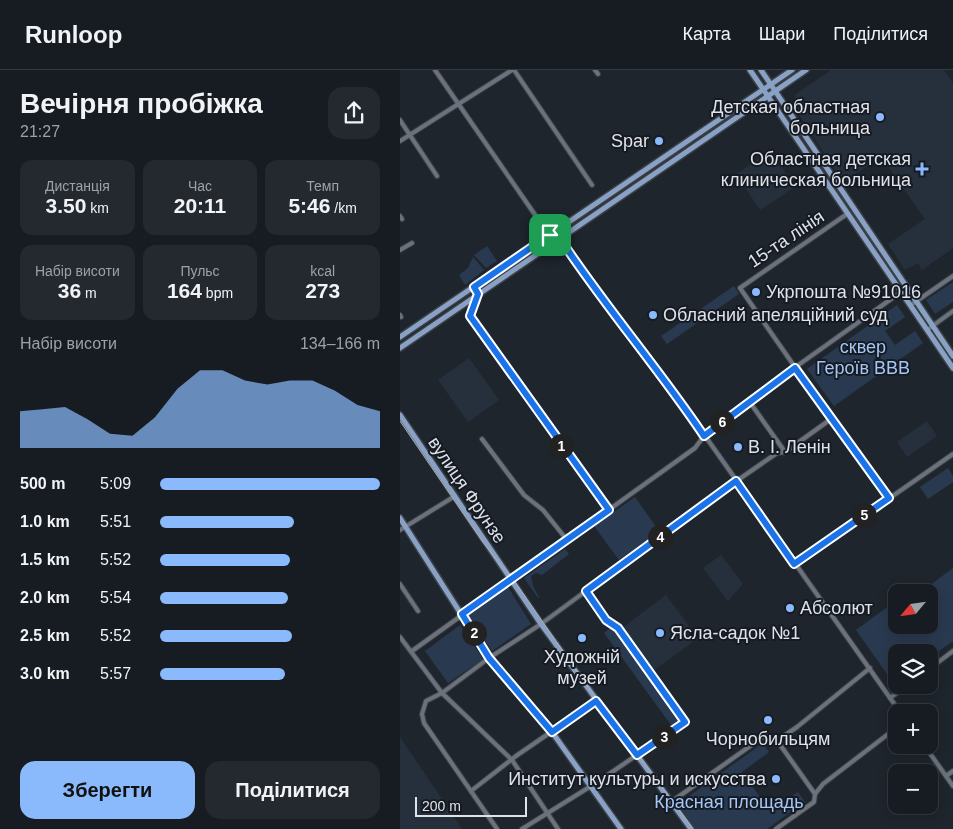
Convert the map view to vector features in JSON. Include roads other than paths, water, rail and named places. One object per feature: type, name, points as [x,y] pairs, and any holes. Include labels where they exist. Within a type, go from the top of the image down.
[{"type":"main road","points":[[750,70],[953,368]]},
{"type":"main road","points":[[761,70],[953,356]]},
{"type":"main road","points":[[400,337],[792,70]]},
{"type":"main road","points":[[400,348],[806,70]]},
{"type":"main road","name":"вулиця Фрунзе","points":[[400,415],[541,624],[691,829]]},
{"type":"main road","points":[[400,518],[489,658],[552,732],[622,829]]},
{"type":"street","points":[[435,70],[550,235]]},
{"type":"street","points":[[400,141],[513,70],[592,185]]},
{"type":"street","points":[[400,120],[437,176]]},
{"type":"street","name":"15-та лінія","points":[[795,368],[740,288],[848,214]]},
{"type":"street","points":[[555,231],[669,386],[894,704]]},
{"type":"street","points":[[400,250],[412,244]]},
{"type":"street","points":[[911,305],[953,276]]},
{"type":"street","points":[[474,287],[478,294],[470,316],[609,510]]},
{"type":"street","points":[[412,651],[698,446],[704,436],[749,401],[902,292]]},
{"type":"street","points":[[927,330],[953,311]]},
{"type":"street","points":[[795,368],[889,498]]},
{"type":"street","points":[[749,401],[785,452]]},
{"type":"street","points":[[497,829],[422,719],[422,709],[426,701],[442,693],[489,658],[541,624],[736,481],[777,453],[785,452],[831,419]]},
{"type":"street","points":[[482,439],[524,495],[543,510],[567,540]]},
{"type":"street","points":[[794,564],[953,454]]},
{"type":"street","points":[[400,530],[454,496]]},
{"type":"street","points":[[400,584],[418,610]]},
{"type":"street","points":[[522,829],[685,722],[618,628],[606,620],[586,591]]},
{"type":"street","points":[[400,637],[442,693],[512,760],[558,829]]},
{"type":"street","points":[[938,662],[953,651]]},
{"type":"street","points":[[776,739],[791,731],[870,668]]},
{"type":"street","points":[[890,698],[896,694]]},
{"type":"street","points":[[471,791],[596,701]]},
{"type":"street","points":[[776,829],[814,802],[815,794],[823,784],[888,734]]},
{"type":"street","points":[[671,802],[763,737],[769,736],[776,739],[815,794]]},
{"type":"street","points":[[930,754],[953,786]]},
{"type":"street","points":[[946,776],[953,771]]},
{"type":"tram line","points":[[400,421],[482,541],[513,579],[590,690],[693,829]]},
{"type":"place","name":"Детская областная больница","points":[[880,117]]},
{"type":"place","name":"Spar","points":[[659,141]]},
{"type":"place","name":"Областная детская клиническая больница","points":[[922,169]]},
{"type":"place","name":"Укрпошта №91016","points":[[756,292]]},
{"type":"place","name":"Обласний апеляційний суд","points":[[653,315]]},
{"type":"place","name":"В. І. Ленін","points":[[738,447]]},
{"type":"place","name":"Абсолют","points":[[790,608]]},
{"type":"place","name":"Ясла-садок №1","points":[[660,633]]},
{"type":"place","name":"Художній музей","points":[[582,638]]},
{"type":"place","name":"Чорнобильцям","points":[[768,720]]},
{"type":"place","name":"Институт культуры и искусства","points":[[776,779]]},
{"type":"park label","name":"сквер Героїв ВВВ","points":[[863,357]]},
{"type":"park label","name":"Красная площадь","points":[[729,802]]}]
